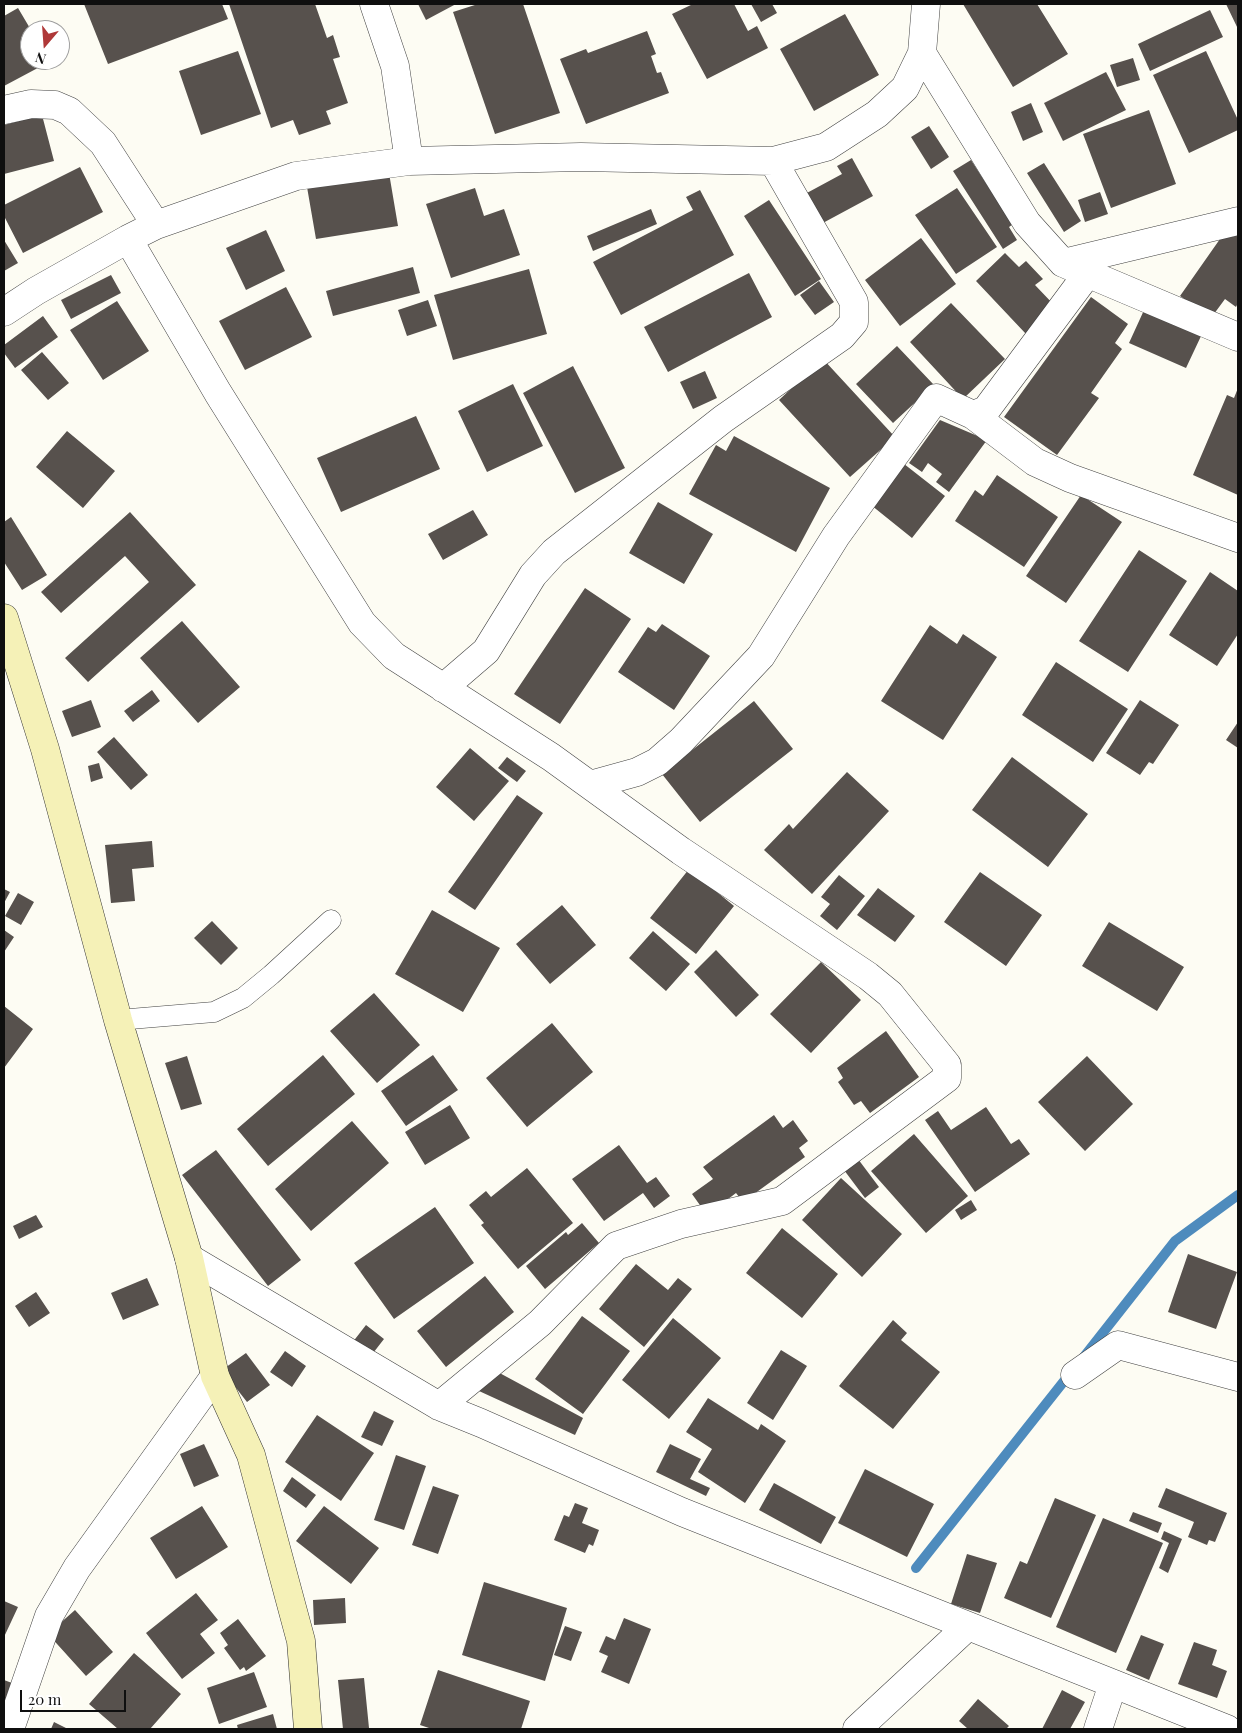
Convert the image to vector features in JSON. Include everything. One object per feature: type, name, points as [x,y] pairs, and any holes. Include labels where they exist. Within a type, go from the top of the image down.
[{"type":"street","points":[[374,4],[395,66],[409,161]]},
{"type":"street","points":[[4,312],[36,291],[128,238],[156,225],[296,176],[409,161],[581,156],[773,160],[826,147],[877,114],[905,88],[922,53],[926,4]]},
{"type":"street","points":[[922,53],[1027,224],[1063,263],[1238,337]]},
{"type":"street","points":[[4,110],[31,104],[55,105],[69,111],[103,143],[156,225]]},
{"type":"street","points":[[443,688],[486,651],[533,575],[554,552],[723,419],[842,336],[854,322],[854,302],[773,160]]},
{"type":"street","points":[[1063,263],[1238,221]]},
{"type":"street","points":[[128,238],[218,393],[362,624],[394,656],[551,757],[681,851],[868,976],[890,994],[947,1065],[947,1078],[782,1201],[681,1224],[616,1246],[540,1323],[439,1406]]},
{"type":"street","points":[[973,415],[986,410],[1088,273]]},
{"type":"street","points":[[590,785],[637,772],[657,762],[681,740],[761,656],[836,536],[936,398],[973,415],[1035,462],[1070,478],[1238,538]]},
{"type":"street","points":[[4,618],[45,749],[118,1020],[190,1258],[215,1376],[251,1455],[301,1641],[308,1729]]},
{"type":"street","points":[[190,1258],[439,1406],[682,1512],[1113,1684],[1191,1722],[1227,1729]]},
{"type":"street","points":[[1075,1375],[1118,1345],[1238,1377]]},
{"type":"street","points":[[10,1729],[49,1616],[77,1568],[215,1376]]},
{"type":"street","points":[[857,1729],[968,1626]]},
{"type":"street","points":[[1098,1729],[1113,1684]]},
{"type":"lane","points":[[118,1020],[214,1012],[243,998],[331,920]]},
{"type":"building","points":[[84,4],[222,4],[228,19],[108,64]]},
{"type":"building","points":[[229,4],[315,4],[327,38],[333,35],[340,57],[333,59],[348,103],[326,111],[331,124],[299,135],[293,120],[271,128]]},
{"type":"building","points":[[418,4],[456,4],[426,20]]},
{"type":"building","points":[[478,4],[523,4],[560,113],[495,134],[453,12]]},
{"type":"building","points":[[693,4],[734,4],[748,31],[757,26],[768,48],[707,79],[672,14]]},
{"type":"building","points":[[751,4],[772,4],[777,13],[761,22]]},
{"type":"building","points":[[963,4],[1037,4],[1068,54],[1013,87]]},
{"type":"building","points":[[1226,4],[1238,4],[1238,29]]},
{"type":"building","points":[[18,8],[25,20],[20,20],[20,70],[34,70],[4,86],[4,16]]},
{"type":"building","points":[[1210,10],[1223,37],[1150,71],[1138,44]]},
{"type":"building","points":[[845,14],[879,75],[814,111],[780,49]]},
{"type":"building","points":[[647,31],[656,54],[651,56],[657,73],[661,72],[669,93],[586,124],[560,59],[586,49],[588,53]]},
{"type":"building","points":[[238,51],[261,114],[201,135],[179,71]]},
{"type":"building","points":[[1206,51],[1238,120],[1238,130],[1189,153],[1153,75]]},
{"type":"building","points":[[1133,58],[1140,80],[1117,87],[1110,65]]},
{"type":"building","points":[[1106,72],[1126,110],[1063,141],[1044,103]]},
{"type":"building","points":[[1031,103],[1043,132],[1023,141],[1011,112]]},
{"type":"building","points":[[1149,110],[1176,184],[1111,208],[1083,134]]},
{"type":"building","points":[[42,115],[54,161],[4,174],[4,125]]},
{"type":"building","points":[[929,126],[949,157],[931,169],[911,137]]},
{"type":"building","points":[[852,158],[873,196],[821,224],[805,194],[842,174],[837,166]]},
{"type":"building","points":[[971,160],[996,199],[1019,220],[1009,227],[1017,240],[1003,249],[953,171]]},
{"type":"building","points":[[1044,163],[1081,221],[1064,232],[1027,173]]},
{"type":"building","points":[[80,167],[103,212],[23,253],[4,216],[4,205]]},
{"type":"building","points":[[389,173],[398,226],[316,239],[307,187]]},
{"type":"building","points":[[475,188],[484,216],[504,209],[520,255],[451,278],[426,204]]},
{"type":"building","points":[[957,188],[997,247],[956,274],[915,215]]},
{"type":"building","points":[[700,190],[734,255],[621,315],[593,262],[693,210],[686,197]]},
{"type":"building","points":[[1100,192],[1108,214],[1085,222],[1078,200]]},
{"type":"building","points":[[769,200],[821,279],[795,296],[744,216]]},
{"type":"building","points":[[651,209],[657,224],[593,251],[587,236]]},
{"type":"building","points":[[1227,229],[1238,237],[1238,303],[1236,307],[1225,299],[1211,318],[1180,296]]},
{"type":"building","points":[[266,230],[285,271],[246,290],[226,248]]},
{"type":"building","points":[[921,238],[956,284],[900,326],[865,280]]},
{"type":"building","points":[[4,240],[18,263],[4,271]]},
{"type":"building","points":[[1005,253],[1019,267],[1026,261],[1043,279],[1035,285],[1055,306],[1026,334],[976,281]]},
{"type":"building","points":[[413,267],[420,293],[333,316],[326,291]]},
{"type":"building","points":[[529,269],[547,334],[453,360],[434,295]]},
{"type":"building","points":[[749,273],[772,317],[668,372],[644,327]]},
{"type":"building","points":[[111,275],[121,293],[71,319],[61,300]]},
{"type":"building","points":[[819,281],[834,302],[815,315],[800,295]]},
{"type":"building","points":[[286,287],[312,337],[245,370],[219,321]]},
{"type":"building","points":[[1091,297],[1128,324],[1115,343],[1122,349],[1091,393],[1099,398],[1057,455],[1004,417]]},
{"type":"building","points":[[428,300],[437,326],[407,336],[398,310]]},
{"type":"building","points":[[117,301],[149,351],[103,380],[70,330]]},
{"type":"building","points":[[951,303],[1005,359],[963,399],[910,342]]},
{"type":"building","points":[[1145,308],[1202,334],[1186,368],[1129,343]]},
{"type":"building","points":[[43,316],[58,337],[15,368],[4,353],[4,345]]},
{"type":"building","points":[[897,346],[934,385],[893,423],[856,384]]},
{"type":"building","points":[[42,352],[69,383],[48,400],[21,370]]},
{"type":"building","points":[[823,359],[895,437],[850,477],[779,400]]},
{"type":"building","points":[[573,366],[625,468],[575,493],[523,393]]},
{"type":"building","points":[[705,371],[717,398],[693,409],[680,382]]},
{"type":"building","points":[[513,384],[543,446],[487,472],[458,411]]},
{"type":"building","points":[[1238,388],[1238,495],[1193,475],[1227,395],[1234,398]]},
{"type":"building","points":[[416,416],[440,469],[341,512],[317,458]]},
{"type":"building","points":[[940,420],[987,440],[949,492],[936,482],[942,474],[928,463],[922,472],[909,463]]},
{"type":"building","points":[[67,431],[115,471],[83,508],[36,467]]},
{"type":"building","points":[[734,436],[830,488],[796,552],[689,494],[716,445],[726,451]]},
{"type":"building","points":[[899,460],[945,496],[912,538],[866,501]]},
{"type":"building","points":[[997,475],[1058,517],[1024,567],[955,521],[975,490],[983,496]]},
{"type":"building","points":[[1081,495],[1122,522],[1066,603],[1026,576]]},
{"type":"building","points":[[658,502],[713,534],[684,584],[629,553]]},
{"type":"building","points":[[473,510],[488,535],[443,560],[428,534]]},
{"type":"building","points":[[130,512],[196,585],[88,682],[65,658],[149,582],[125,556],[61,613],[41,592]]},
{"type":"building","points":[[11,517],[47,575],[22,590],[4,562],[4,522]]},
{"type":"building","points":[[1139,550],[1187,581],[1128,672],[1079,641]]},
{"type":"building","points":[[1210,572],[1238,591],[1238,634],[1217,666],[1169,635]]},
{"type":"building","points":[[585,588],[631,619],[560,724],[514,694]]},
{"type":"building","points":[[182,621],[240,687],[198,723],[140,658]]},
{"type":"building","points":[[662,624],[710,656],[674,710],[618,672],[648,627],[656,632]]},
{"type":"building","points":[[930,625],[957,644],[963,634],[997,657],[943,740],[881,701]]},
{"type":"building","points":[[1056,662],[1128,709],[1093,762],[1022,715]]},
{"type":"building","points":[[152,690],[160,701],[133,722],[124,711]]},
{"type":"building","points":[[91,700],[101,727],[72,737],[62,711]]},
{"type":"building","points":[[1140,700],[1179,725],[1153,764],[1149,762],[1140,775],[1106,753]]},
{"type":"building","points":[[754,701],[793,749],[700,822],[662,774]]},
{"type":"building","points":[[1238,722],[1238,748],[1226,740]]},
{"type":"building","points":[[114,737],[148,775],[131,790],[97,752]]},
{"type":"building","points":[[470,748],[509,781],[474,821],[436,787]]},
{"type":"building","points":[[507,757],[526,771],[517,782],[498,768]]},
{"type":"building","points":[[1012,757],[1088,814],[1048,867],[972,810]]},
{"type":"building","points":[[99,763],[103,778],[91,782],[88,766]]},
{"type":"building","points":[[847,772],[889,811],[812,894],[764,850],[789,824],[793,829]]},
{"type":"building","points":[[517,795],[543,813],[475,910],[448,892]]},
{"type":"building","points":[[152,841],[154,867],[132,869],[135,901],[111,903],[105,845]]},
{"type":"building","points":[[689,869],[734,906],[696,954],[650,918]]},
{"type":"building","points":[[980,872],[1042,915],[1006,966],[944,922]]},
{"type":"building","points":[[839,875],[865,896],[837,930],[820,916],[830,904],[821,897]]},
{"type":"building","points":[[878,888],[915,916],[895,942],[857,915]]},
{"type":"building","points":[[4,889],[10,892],[4,903]]},
{"type":"building","points":[[18,893],[34,902],[21,925],[5,916]]},
{"type":"building","points":[[562,905],[596,945],[550,984],[516,944]]},
{"type":"building","points":[[432,910],[500,948],[463,1012],[395,974]]},
{"type":"building","points":[[212,921],[238,948],[221,965],[194,938]]},
{"type":"building","points":[[1109,922],[1184,967],[1157,1011],[1082,966]]},
{"type":"building","points":[[4,930],[14,937],[4,952]]},
{"type":"building","points":[[653,931],[690,964],[666,991],[629,958]]},
{"type":"building","points":[[716,950],[759,995],[736,1017],[694,972]]},
{"type":"building","points":[[821,962],[861,1000],[811,1053],[770,1014]]},
{"type":"building","points":[[374,993],[420,1045],[377,1083],[330,1031]]},
{"type":"building","points":[[4,1006],[33,1029],[4,1068]]},
{"type":"building","points":[[552,1023],[593,1072],[527,1127],[486,1078]]},
{"type":"building","points":[[886,1031],[919,1077],[870,1113],[861,1101],[854,1105],[838,1082],[843,1078],[837,1068]]},
{"type":"building","points":[[323,1055],[355,1094],[268,1166],[237,1129]]},
{"type":"building","points":[[433,1055],[458,1090],[406,1126],[381,1091]]},
{"type":"building","points":[[187,1056],[202,1104],[181,1110],[165,1063]]},
{"type":"building","points":[[1087,1056],[1133,1104],[1085,1151],[1038,1102]]},
{"type":"building","points":[[450,1105],[470,1138],[425,1165],[405,1132]]},
{"type":"building","points":[[986,1107],[1011,1144],[1019,1139],[1030,1154],[975,1192],[925,1120],[938,1111],[951,1130]]},
{"type":"building","points":[[774,1115],[783,1128],[793,1120],[808,1141],[799,1148],[805,1157],[743,1202],[736,1193],[707,1215],[692,1194],[713,1179],[703,1167]]},
{"type":"building","points":[[352,1121],[389,1163],[311,1231],[275,1189]]},
{"type":"building","points":[[914,1134],[968,1196],[926,1233],[871,1171]]},
{"type":"building","points":[[619,1145],[647,1183],[656,1177],[670,1196],[654,1208],[643,1193],[604,1221],[572,1179]]},
{"type":"building","points":[[216,1150],[301,1260],[268,1286],[182,1175]]},
{"type":"building","points":[[858,1159],[879,1187],[865,1198],[844,1170]]},
{"type":"building","points":[[527,1168],[573,1223],[518,1269],[481,1225],[484,1223],[469,1205],[486,1191],[491,1197]]},
{"type":"building","points":[[841,1178],[902,1234],[862,1277],[802,1220]]},
{"type":"building","points":[[971,1200],[977,1210],[961,1220],[955,1210]]},
{"type":"building","points":[[435,1207],[474,1263],[394,1319],[354,1263]]},
{"type":"building","points":[[36,1215],[43,1227],[19,1239],[13,1226]]},
{"type":"building","points":[[582,1223],[599,1243],[545,1289],[526,1266],[566,1232],[568,1235]]},
{"type":"building","points":[[782,1228],[838,1274],[802,1318],[746,1273]]},
{"type":"building","points":[[1188,1254],[1237,1272],[1216,1329],[1168,1312]]},
{"type":"building","points":[[636,1264],[668,1290],[678,1278],[692,1289],[644,1347],[599,1309]]},
{"type":"building","points":[[485,1276],[514,1312],[446,1367],[417,1331]]},
{"type":"building","points":[[147,1278],[159,1305],[123,1320],[111,1293]]},
{"type":"building","points":[[36,1292],[50,1313],[29,1327],[15,1306]]},
{"type":"building","points":[[582,1316],[630,1351],[583,1414],[535,1379]]},
{"type":"building","points":[[673,1318],[721,1358],[669,1419],[622,1380]]},
{"type":"building","points":[[893,1320],[907,1333],[901,1340],[940,1372],[893,1429],[839,1386]]},
{"type":"building","points":[[366,1325],[384,1339],[370,1357],[352,1343]]},
{"type":"building","points":[[781,1350],[807,1366],[773,1420],[747,1403]]},
{"type":"building","points":[[285,1351],[306,1366],[292,1387],[270,1372]]},
{"type":"building","points":[[246,1353],[270,1385],[247,1402],[222,1370]]},
{"type":"building","points":[[494,1370],[583,1418],[575,1435],[479,1391]]},
{"type":"building","points":[[708,1398],[758,1430],[761,1424],[786,1441],[745,1503],[698,1472],[712,1449],[686,1432]]},
{"type":"building","points":[[374,1411],[394,1421],[382,1446],[361,1437]]},
{"type":"building","points":[[317,1415],[374,1453],[341,1501],[285,1462]]},
{"type":"building","points":[[204,1444],[219,1476],[194,1487],[180,1454]]},
{"type":"building","points":[[670,1444],[701,1459],[690,1479],[710,1488],[706,1496],[656,1472]]},
{"type":"building","points":[[396,1455],[426,1466],[404,1530],[374,1520]]},
{"type":"building","points":[[865,1469],[934,1504],[907,1557],[838,1523]]},
{"type":"building","points":[[292,1477],[316,1495],[306,1508],[283,1491]]},
{"type":"building","points":[[774,1483],[836,1517],[821,1544],[759,1510]]},
{"type":"building","points":[[433,1486],[459,1495],[438,1554],[412,1545]]},
{"type":"building","points":[[1166,1488],[1227,1513],[1215,1542],[1209,1540],[1207,1545],[1188,1537],[1194,1522],[1158,1507]]},
{"type":"building","points":[[1055,1498],[1096,1515],[1051,1618],[1004,1598],[1020,1561],[1027,1564]]},
{"type":"building","points":[[575,1503],[588,1508],[582,1523],[599,1530],[593,1546],[589,1544],[585,1553],[554,1540],[564,1515],[569,1517]]},
{"type":"building","points":[[202,1506],[228,1547],[176,1579],[150,1538]]},
{"type":"building","points":[[324,1506],[379,1548],[351,1584],[296,1541]]},
{"type":"building","points":[[1133,1512],[1162,1523],[1158,1533],[1129,1521]]},
{"type":"building","points":[[1103,1518],[1163,1543],[1116,1653],[1056,1627]]},
{"type":"building","points":[[1164,1531],[1182,1539],[1168,1573],[1159,1568],[1169,1543],[1161,1539]]},
{"type":"building","points":[[967,1554],[997,1563],[980,1613],[951,1604]]},
{"type":"building","points":[[484,1582],[567,1608],[545,1681],[462,1655]]},
{"type":"building","points":[[196,1593],[218,1620],[200,1634],[215,1653],[182,1679],[146,1633]]},
{"type":"building","points":[[345,1598],[346,1623],[314,1625],[313,1600]]},
{"type":"building","points":[[4,1601],[18,1607],[4,1637]]},
{"type":"building","points":[[75,1610],[113,1652],[86,1676],[48,1634]]},
{"type":"building","points":[[624,1618],[651,1629],[629,1684],[601,1672],[608,1656],[599,1652],[606,1636],[615,1640]]},
{"type":"building","points":[[238,1619],[266,1656],[246,1671],[244,1667],[240,1670],[224,1648],[228,1645],[220,1633]]},
{"type":"building","points":[[565,1626],[582,1632],[571,1661],[554,1655]]},
{"type":"building","points":[[1141,1635],[1164,1644],[1149,1680],[1126,1670]]},
{"type":"building","points":[[1194,1642],[1217,1650],[1212,1665],[1227,1671],[1217,1698],[1178,1684]]},
{"type":"building","points":[[134,1653],[181,1694],[150,1729],[118,1729],[89,1704]]},
{"type":"building","points":[[438,1670],[530,1701],[521,1729],[432,1729],[420,1725]]},
{"type":"building","points":[[254,1672],[267,1707],[219,1724],[207,1688]]},
{"type":"building","points":[[364,1678],[369,1728],[343,1729],[338,1680]]},
{"type":"building","points":[[4,1680],[12,1683],[4,1703]]},
{"type":"building","points":[[1062,1690],[1085,1702],[1070,1729],[1042,1729]]},
{"type":"building","points":[[978,1699],[1009,1726],[1006,1729],[968,1729],[959,1721]]},
{"type":"building","points":[[273,1714],[277,1729],[238,1729],[237,1725]]},
{"type":"building","points":[[54,1722],[68,1729],[51,1729]]},
{"type":"waterway","points":[[1083,1358],[1175,1241],[1238,1195]]},
{"type":"waterway","points":[[916,1568],[1072,1371]]}]
